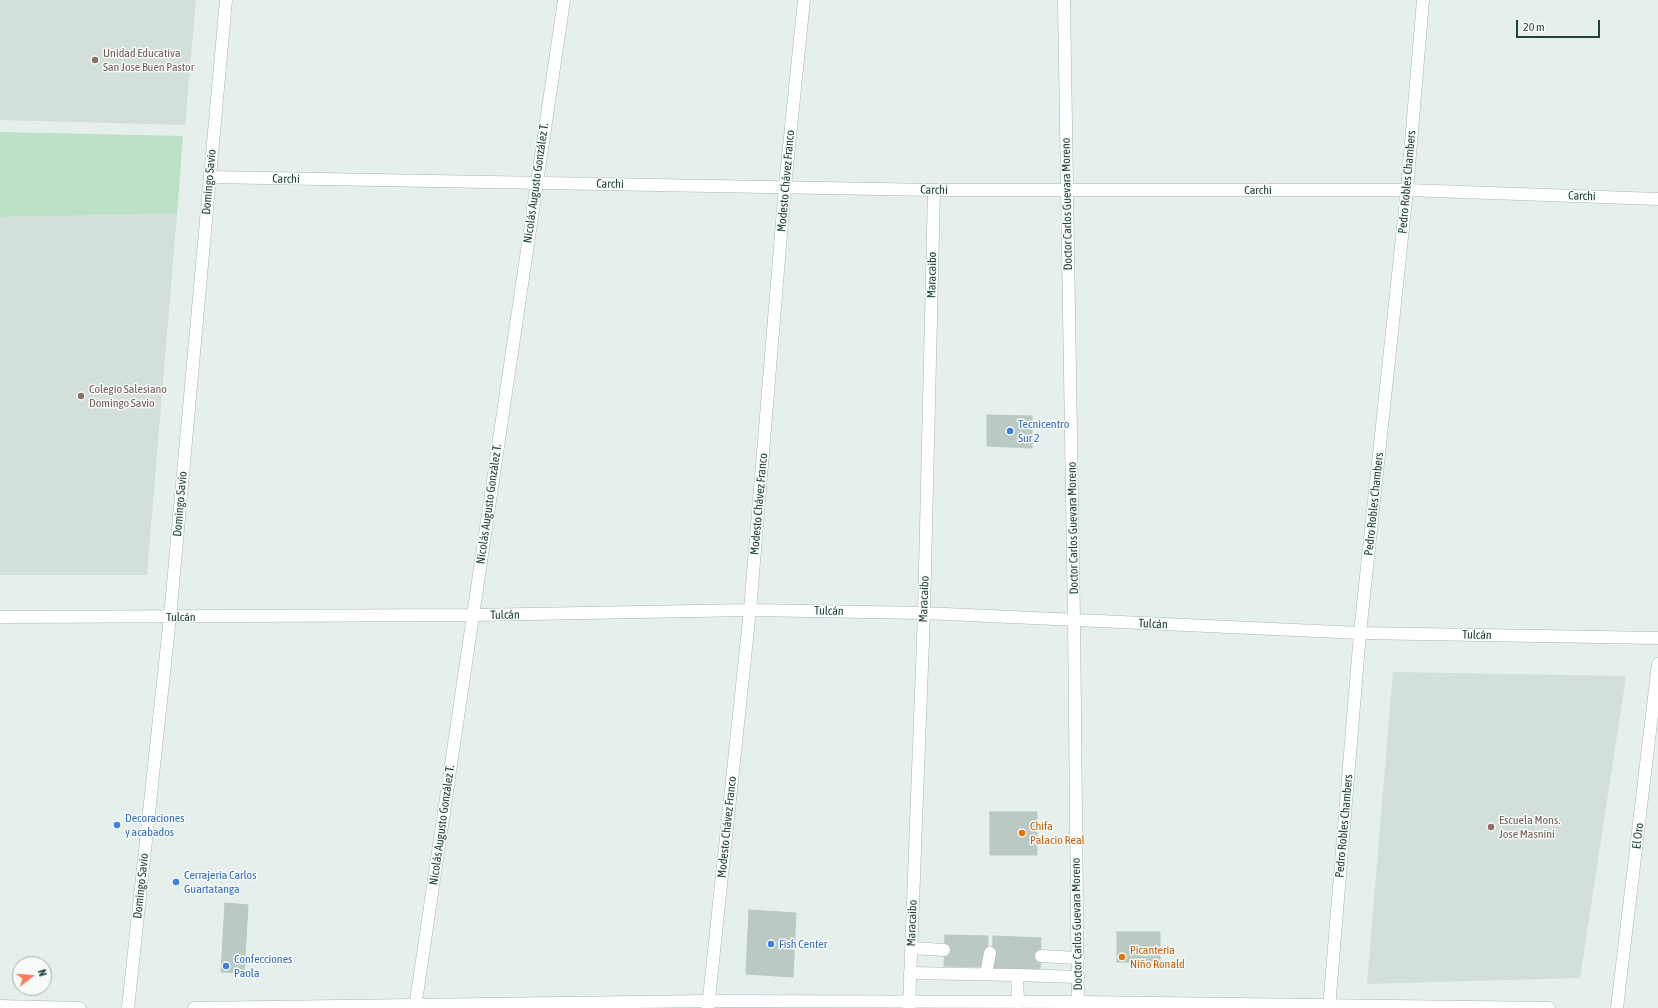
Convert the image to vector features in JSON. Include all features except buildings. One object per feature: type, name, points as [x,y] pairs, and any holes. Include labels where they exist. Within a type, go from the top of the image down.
[{"type":"street","name":"Domingo Savio","points":[[128,1008],[170,617],[226,0]]},
{"type":"street","name":"Nicolás Augusto González T.","points":[[415,1006],[564,0]]},
{"type":"street","name":"Modesto Chávez Franco","points":[[708,1005],[750,610],[785,186],[804,0]]},
{"type":"street","name":"Doctor Carlos Guevara Moreno","points":[[1064,0],[1074,620],[1078,1005]]},
{"type":"street","name":"Pedro Robles Chambers","points":[[1329,1007],[1360,633],[1407,190],[1423,0]]},
{"type":"street","name":"Carchi","points":[[210,177],[785,186],[934,190],[1407,190],[1658,199]]},
{"type":"street","name":"Maracaibo","points":[[909,1005],[924,613],[934,190]]},
{"type":"street","name":"Tulcán","points":[[0,617],[473,615],[750,610],[924,613],[1360,633],[1658,638]]},
{"type":"street","name":"El Oro","points":[[1617,1008],[1658,664]]},
{"type":"street","points":[[912,948],[944,950]]},
{"type":"street","points":[[986,974],[990,953]]},
{"type":"street","points":[[1041,956],[1078,958]]},
{"type":"street","points":[[910,972],[1078,977]]},
{"type":"street","points":[[1017,975],[1018,1002]]},
{"type":"street","points":[[194,1008],[909,1005],[1018,1002],[1078,1005],[1549,1008]]},
{"type":"street","points":[[0,1006],[80,1008]]},
{"type":"shaded area","name":"Unidad Educativa San Jose Buen Pastor","points":[[0,0],[196,0],[185,125],[0,120]]},
{"type":"shaded area","name":"Colegio Salesiano Domingo Savio","points":[[177,214],[147,575],[0,575],[0,217]]},
{"type":"shaded area","name":"Escuela Mons. Jose Masnini","points":[[1393,672],[1626,676],[1580,978],[1367,984]]},
{"type":"green space","points":[[0,132],[183,136],[177,214],[0,217]]},
{"type":"place","name":"Unidad Educativa San Jose Buen Pastor","points":[[95,60]]},
{"type":"place","name":"Colegio Salesiano Domingo Savio","points":[[81,396]]},
{"type":"place","name":"Tecnicentro Sur 2","points":[[1010,431]]},
{"type":"place","name":"Decoraciones y acabados","points":[[117,825]]},
{"type":"place","name":"Escuela Mons. Jose Masnini","points":[[1491,827]]},
{"type":"place","name":"Chifa Palacio Real","points":[[1022,833]]},
{"type":"place","name":"Cerrajería Carlos Guartatanga","points":[[176,882]]},
{"type":"place","name":"Fish Center","points":[[771,944]]},
{"type":"place","name":"Picantería Niño Ronald","points":[[1122,957]]},
{"type":"place","name":"Confecciones Paola","points":[[226,966]]}]
